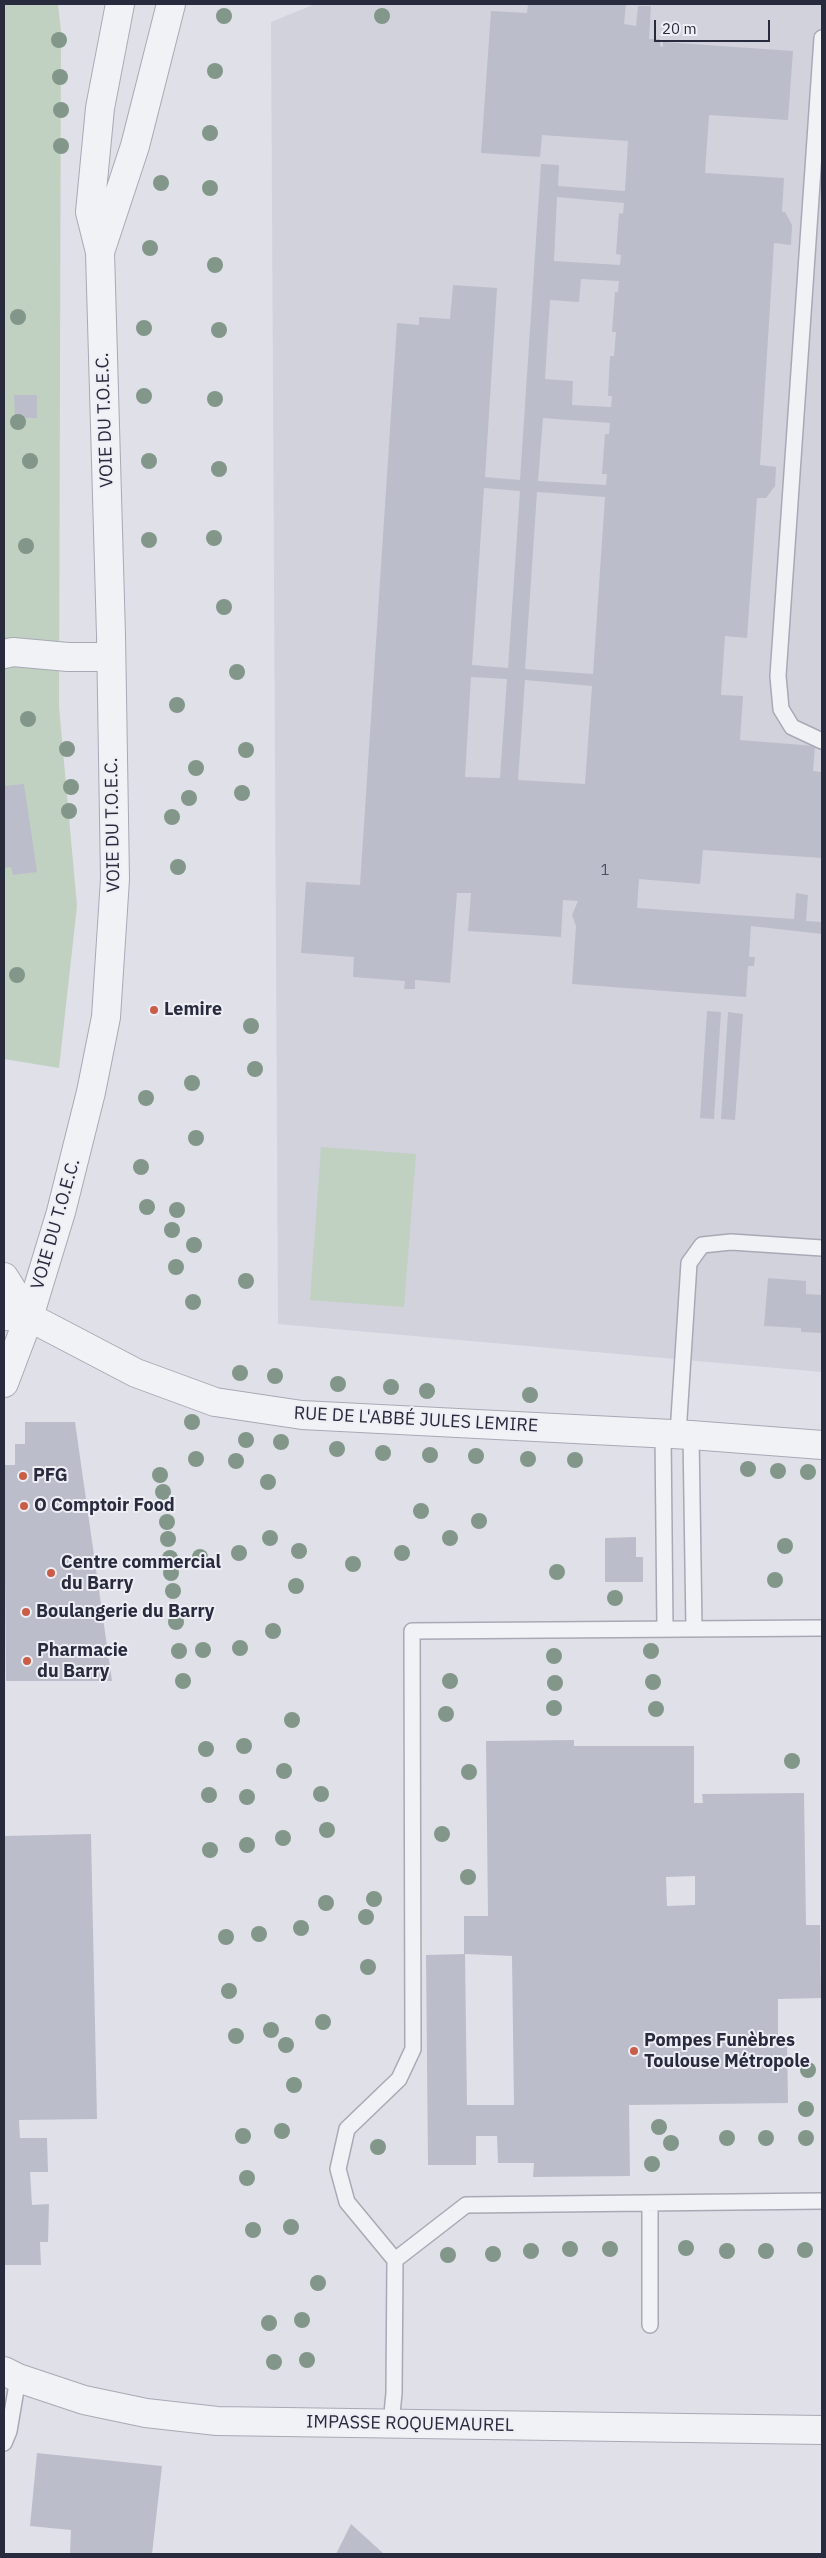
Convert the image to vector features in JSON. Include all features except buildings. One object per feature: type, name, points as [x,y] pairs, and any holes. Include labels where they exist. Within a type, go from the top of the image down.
[{"type":"street","name":"VOIE DU T.O.E.C.","points":[[4,1384],[16,1317],[60,1212],[91,1092],[106,1017],[115,879],[109,657],[111,635],[100,252],[90,212],[100,108],[120,4]]},
{"type":"street","name":"VOIE DU T.O.E.C.","points":[[100,252],[135,146],[171,4]]},
{"type":"street","points":[[4,654],[13,652],[68,657],[109,657]]},
{"type":"street","points":[[4,1278],[16,1317]]},
{"type":"street","name":"RUE DE L'ABBÉ JULES LEMIRE","points":[[16,1317],[136,1373],[215,1402],[302,1415],[677,1434],[822,1445]]},
{"type":"street","name":"IMPASSE ROQUEMAUREL","points":[[11,2375],[84,2400],[146,2413],[217,2421],[822,2430]]},
{"type":"lane","points":[[822,38],[778,676],[781,709],[792,728],[822,741]]},
{"type":"lane","points":[[665,1629],[689,1263],[702,1245],[731,1242],[822,1248]]},
{"type":"lane","points":[[677,1434],[694,1629]]},
{"type":"lane","points":[[391,2424],[394,2393],[395,2260],[347,2202],[338,2169],[347,2129],[399,2079],[413,2048],[412,1631],[822,1628]]},
{"type":"lane","points":[[395,2260],[466,2205],[822,2201]]},
{"type":"lane","points":[[650,2203],[650,2325]]},
{"type":"lane","points":[[4,2443],[9,2431],[11,2375]]},
{"type":"shaded area","points":[[315,4],[822,4],[822,1372],[278,1324],[271,22]]},
{"type":"green space","points":[[4,4],[58,4],[61,31],[59,707],[77,906],[59,1068],[4,1059]]},
{"type":"green space","points":[[321,1147],[416,1154],[404,1307],[310,1300]]},
{"type":"place","name":"Lemire","points":[[154,1010]]},
{"type":"place","name":"PFG","points":[[23,1476]]},
{"type":"place","name":"O Comptoir Food","points":[[24,1506]]},
{"type":"place","name":"Centre commercial du Barry","points":[[51,1573]]},
{"type":"place","name":"Boulangerie du Barry","points":[[26,1612]]},
{"type":"place","name":"Pharmacie du Barry","points":[[27,1661]]},
{"type":"place","name":"Pompes Funèbres Toulouse Métropole","points":[[634,2051]]}]
